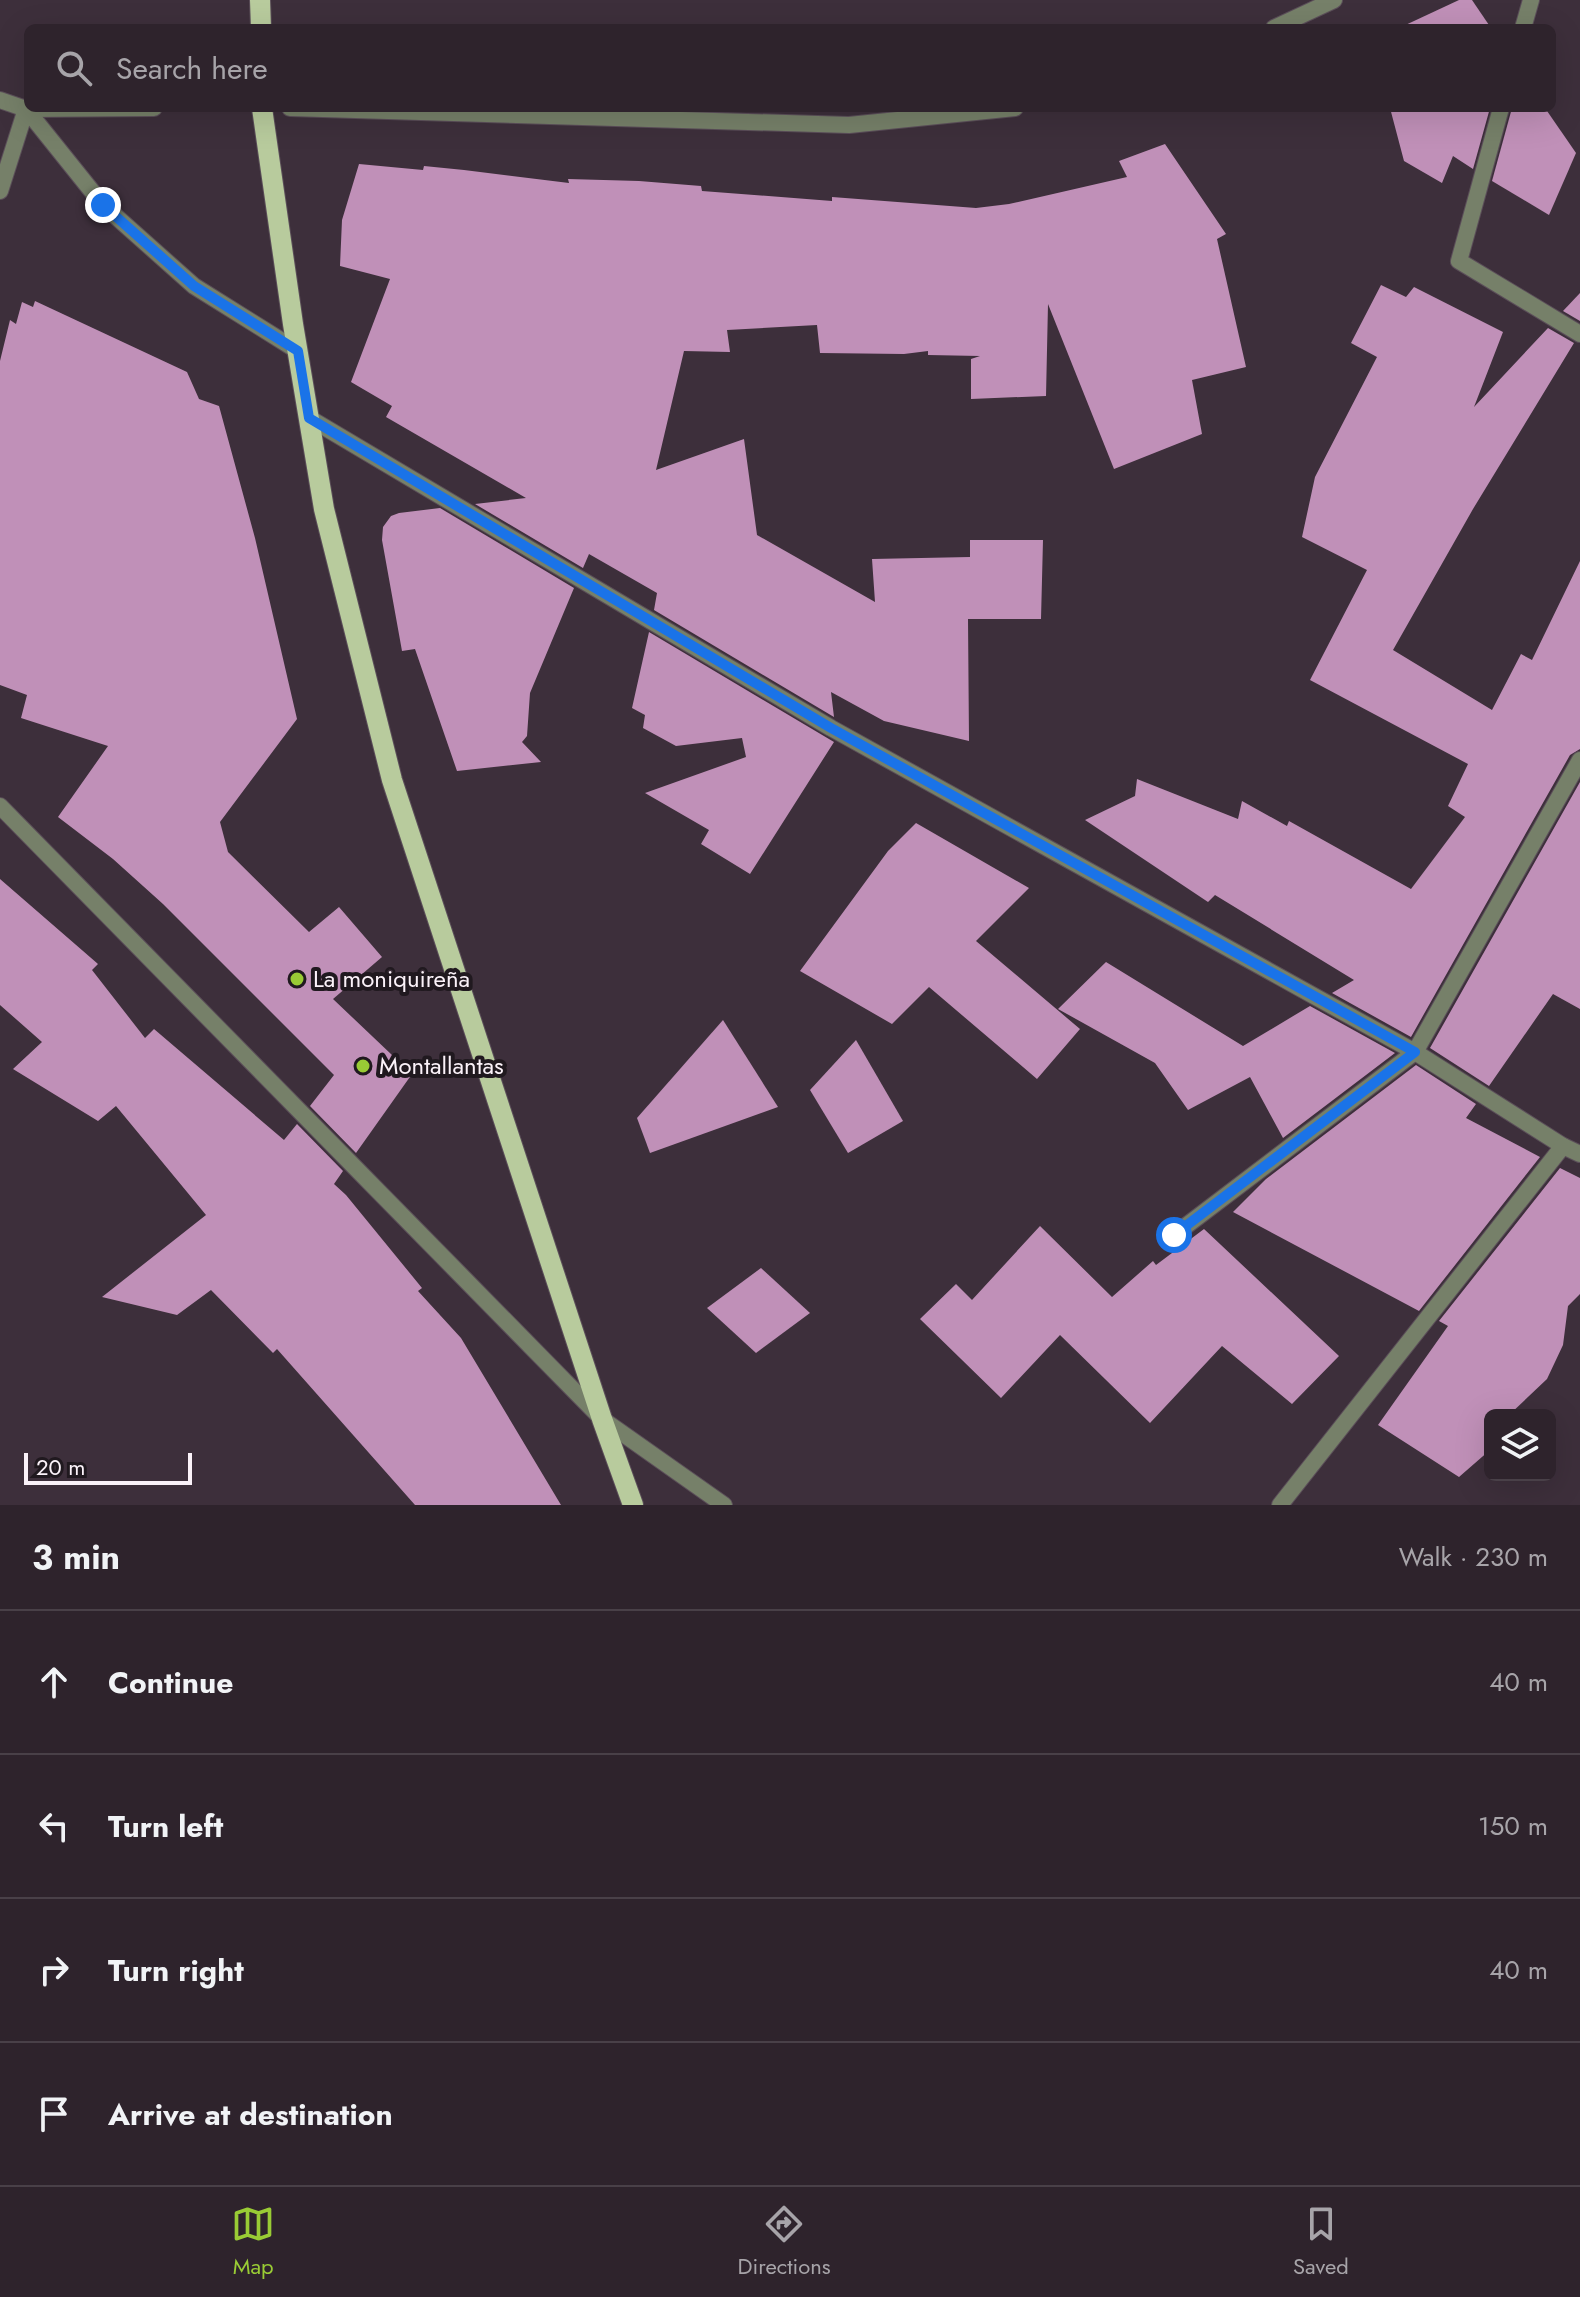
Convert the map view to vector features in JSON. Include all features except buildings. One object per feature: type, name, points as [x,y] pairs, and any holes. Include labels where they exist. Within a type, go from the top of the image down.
[{"type":"main road","points":[[260,0],[261,24]]},
{"type":"main road","points":[[263,112],[324,509],[392,780],[633,1505]]},
{"type":"street","points":[[1283,24],[1334,0]]},
{"type":"street","points":[[1524,24],[1531,0]]},
{"type":"street","points":[[0,100],[24,108]]},
{"type":"street","points":[[0,191],[25,112]]},
{"type":"street","points":[[28,112],[103,205],[194,286],[298,351]]},
{"type":"street","points":[[422,112],[849,125],[976,112]]},
{"type":"street","points":[[1500,112],[1459,261],[1580,334]]},
{"type":"street","points":[[309,418],[831,728],[1415,1052],[1580,1154]]},
{"type":"street","points":[[1174,1235],[1415,1052],[1580,760]]},
{"type":"street","points":[[0,806],[602,1419],[724,1505]]},
{"type":"street","points":[[1280,1505],[1563,1146]]},
{"type":"place","name":"La moniquireña","points":[[297,979]]},
{"type":"place","name":"Montallantas","points":[[363,1066]]},
{"type":"route","points":[[103,205],[194,286],[298,351],[309,418],[831,728],[1415,1052],[1174,1235]]}]
